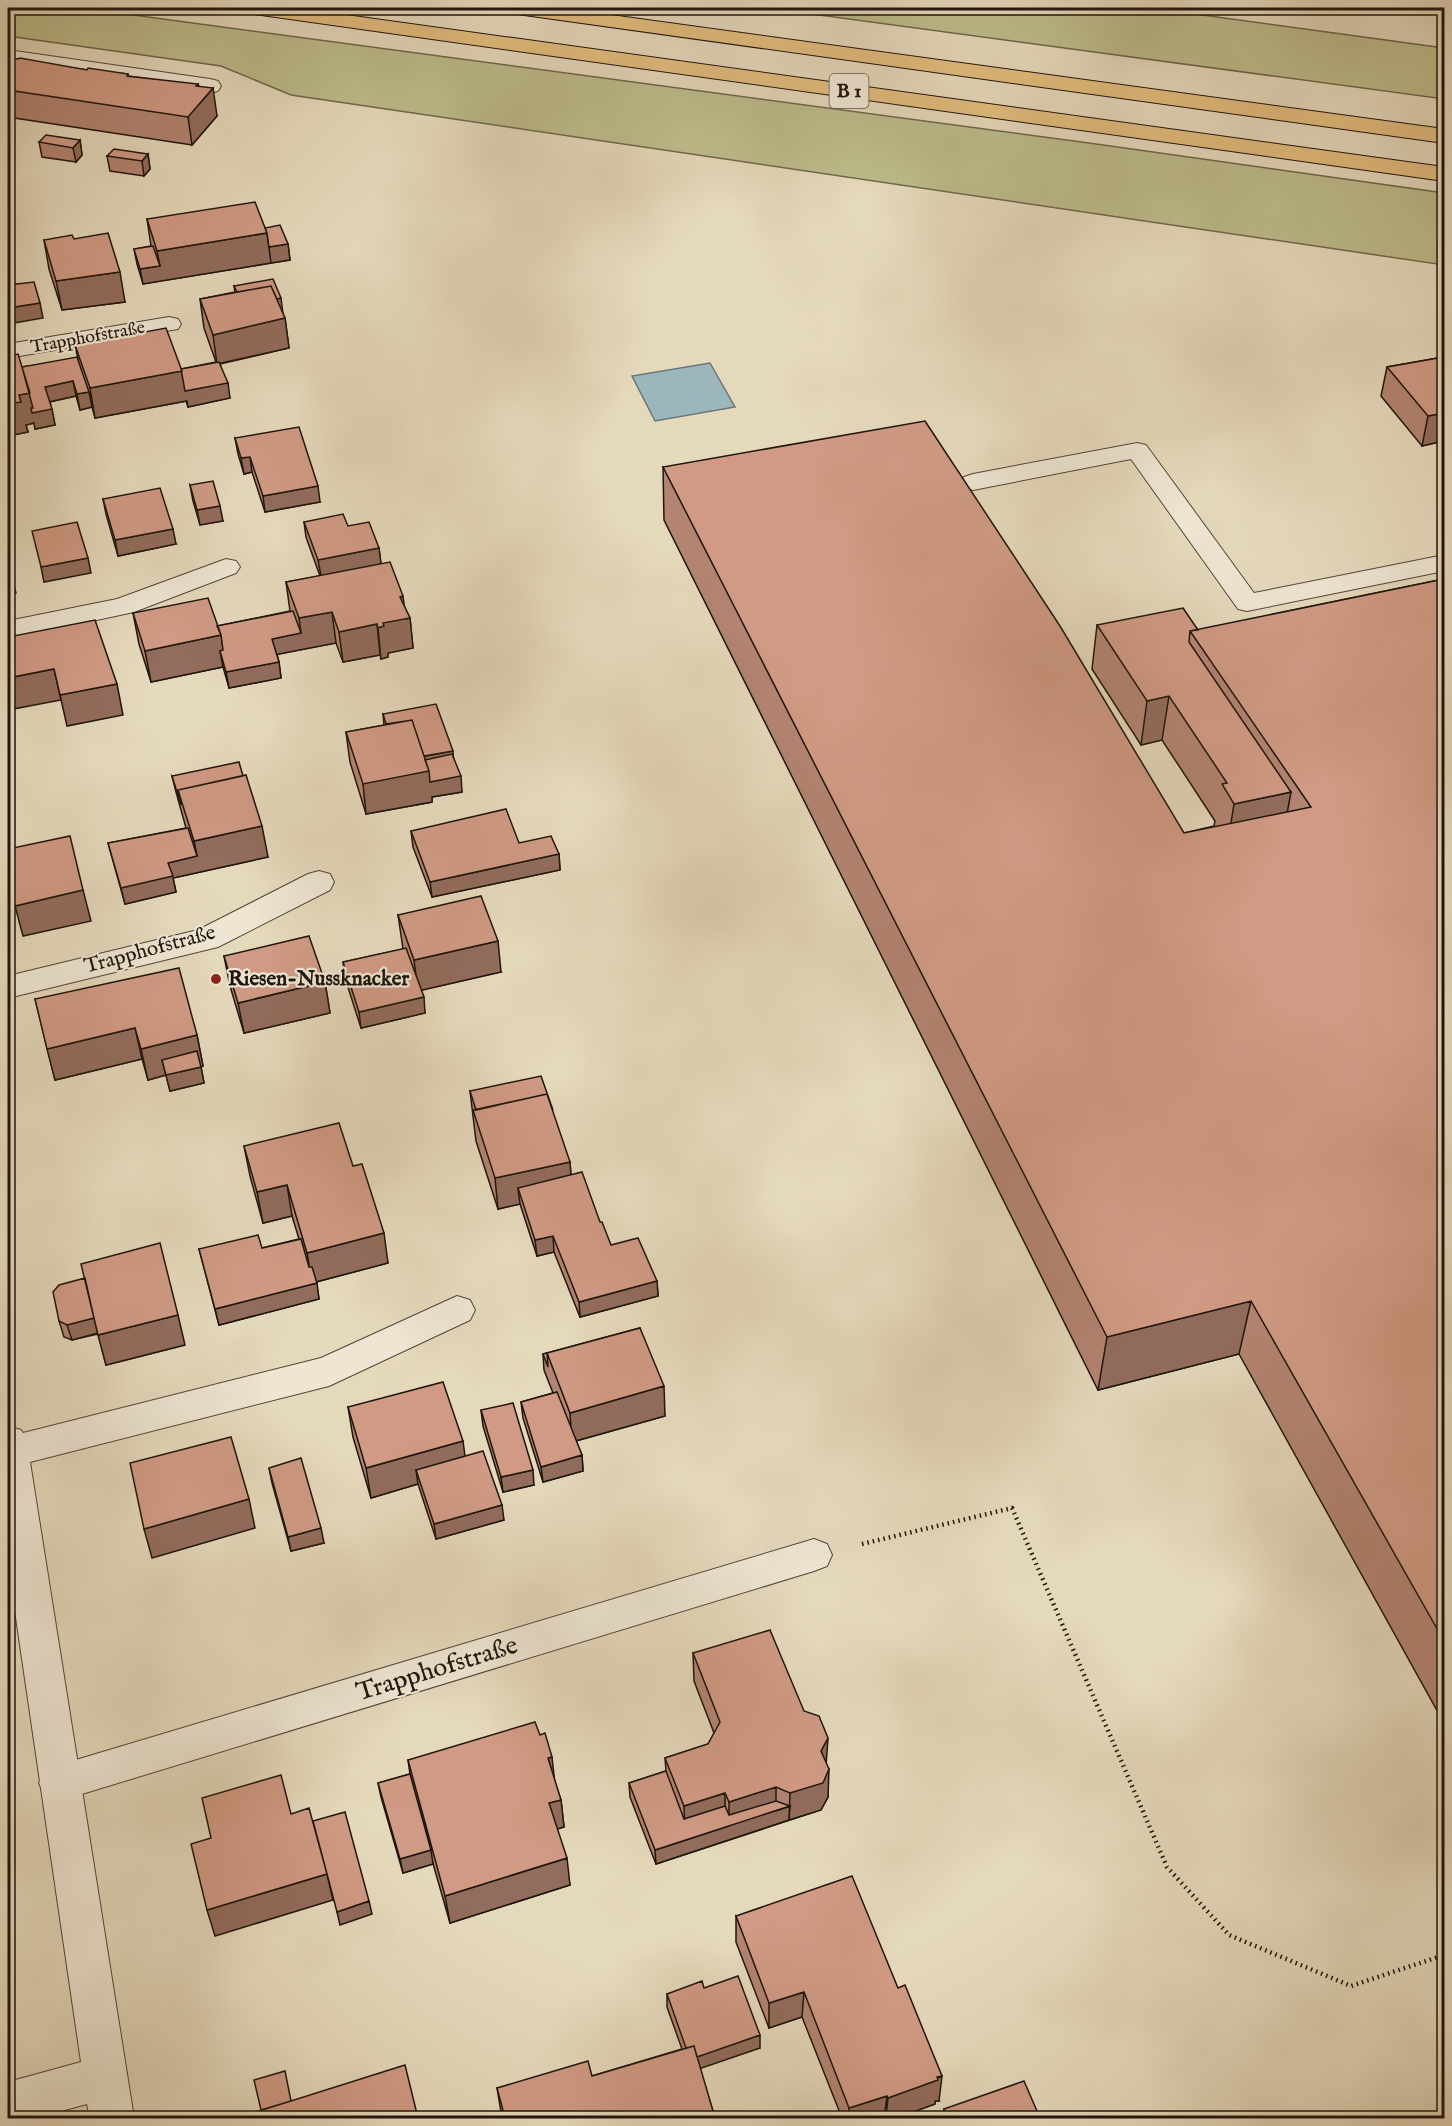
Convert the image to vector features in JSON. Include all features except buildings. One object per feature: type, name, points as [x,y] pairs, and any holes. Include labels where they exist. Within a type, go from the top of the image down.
[{"type":"highway","name":"B 1","points":[[254,8],[1444,174]]},
{"type":"highway","name":"B 1","points":[[518,8],[1444,136]]},
{"type":"street","points":[[8,57],[210,86]]},
{"type":"street","name":"Trapphofstraße","points":[[8,351],[169,324]]},
{"type":"street","points":[[8,630],[124,606],[226,567]]},
{"type":"street","name":"Trapphofstraße","points":[[8,987],[207,939],[319,882]]},
{"type":"street","points":[[8,2104],[108,2098],[8,1446],[329,1371],[457,1311]]},
{"type":"lane","points":[[973,482],[1137,450],[1247,603],[1444,564]]},
{"type":"lane","name":"Trapphofstraße","points":[[59,1783],[814,1555]]},
{"type":"path","points":[[814,1555],[1012,1508],[1167,1867],[1229,1935],[1351,1986],[1444,1954]]},
{"type":"shaded area","points":[[8,8],[81,8],[1444,193],[1444,265],[291,95],[221,66],[8,36]]},
{"type":"shaded area","points":[[767,8],[1151,8],[1444,48],[1444,99]]},
{"type":"water","points":[[710,363],[735,407],[655,421],[632,376]]},
{"type":"place","name":"Riesen-Nussknacker","points":[[216,979]]}]
